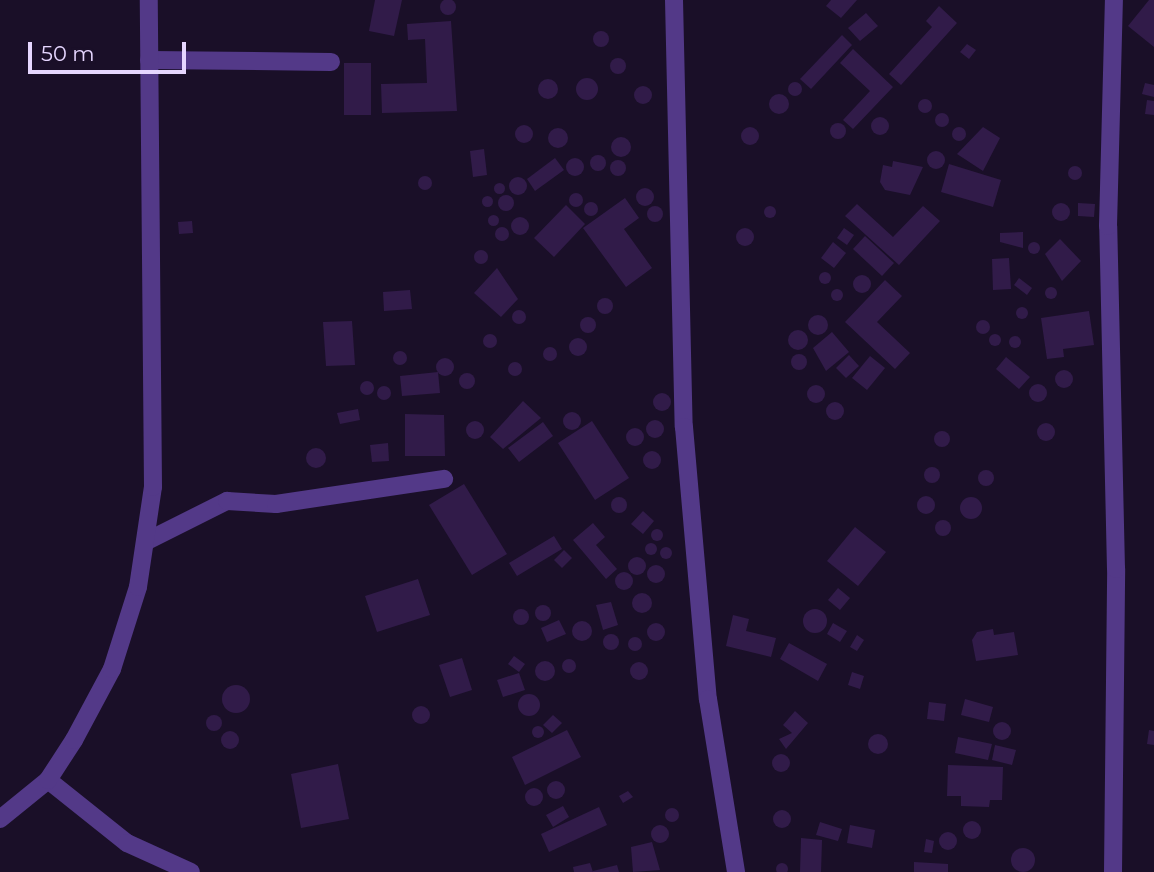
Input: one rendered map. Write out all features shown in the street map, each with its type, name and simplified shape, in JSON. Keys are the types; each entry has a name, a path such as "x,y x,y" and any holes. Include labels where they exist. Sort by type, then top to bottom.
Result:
{"street":[{"path":"0,819 48,780 112,669 145,542 153,487 149,0"},
{"path":"674,0 684,427 708,699 736,872"},
{"path":"1114,0 1108,226 1116,569 1114,872"},
{"path":"149,60 331,62"},
{"path":"145,542 228,501 276,504 444,479"},
{"path":"48,780 127,843 191,872"}],"building":[{"path":"448,-1 456,7 448,15 440,7"},
{"path":"375,0 402,0 394,36 369,31"},
{"path":"831,0 857,0 841,18 826,6"},
{"path":"1149,0 1154,0 1154,47 1128,26"},
{"path":"939,6 957,23 901,85 889,74 932,27 926,21"},
{"path":"866,13 878,26 860,41 848,28"},
{"path":"451,21 457,111 382,113 381,84 427,83 425,39 408,40 407,24"},
{"path":"601,31 607,33 607,45 601,47 595,45 593,39 595,33"},
{"path":"842,35 852,45 811,89 800,79"},
{"path":"967,44 976,50 969,59 960,52"},
{"path":"853,49 893,87 853,129 843,120 870,91 840,63"},
{"path":"618,58 624,60 624,72 618,74 612,72 610,66 612,60"},
{"path":"344,63 371,63 371,115 344,115"},
{"path":"587,78 595,81 598,89 595,97 587,100 579,97 576,89 579,81"},
{"path":"548,79 555,82 558,89 555,96 548,99 541,96 538,89 541,82"},
{"path":"792,82 798,82 802,89 798,96 792,96 788,92 788,86"},
{"path":"1145,83 1154,85 1154,97 1142,94"},
{"path":"643,86 649,89 652,95 649,101 643,104 637,101 634,95 637,89"},
{"path":"779,94 786,97 789,104 786,111 779,114 772,111 769,104 772,97"},
{"path":"922,99 928,99 932,106 928,113 922,113 918,109 918,103"},
{"path":"1147,100 1154,101 1154,115 1145,114"},
{"path":"939,113 945,113 949,120 945,127 939,127 935,123 935,117"},
{"path":"880,117 886,120 889,126 886,132 880,135 874,132 871,126 874,120"},
{"path":"838,123 846,131 838,139 830,131"},
{"path":"524,125 530,128 533,134 530,140 524,143 518,140 515,134 518,128"},
{"path":"746,127 754,127 759,136 757,143 746,145 741,140 741,132"},
{"path":"956,127 962,127 966,134 962,141 956,141 952,137 952,131"},
{"path":"983,127 1000,138 983,171 957,154"},
{"path":"558,128 565,131 568,138 565,145 558,148 551,145 548,138 551,131"},
{"path":"621,137 628,140 631,147 628,154 621,157 614,154 611,147 614,140"},
{"path":"484,149 487,175 473,177 470,151"},
{"path":"936,151 942,154 945,160 942,166 936,169 930,166 927,160 930,154"},
{"path":"598,155 604,157 604,169 598,171 592,169 590,163 592,157"},
{"path":"555,158 564,170 535,191 527,179"},
{"path":"575,158 581,161 584,167 581,173 575,176 569,173 566,167 569,161"},
{"path":"618,160 626,168 618,176 610,168"},
{"path":"893,161 923,167 910,195 885,190 880,182 883,165 892,167"},
{"path":"949,164 1001,180 993,207 941,192"},
{"path":"1072,166 1078,166 1082,173 1078,180 1072,180 1068,176 1068,170"},
{"path":"425,176 430,178 430,188 425,190 420,188 418,183 420,178"},
{"path":"518,177 524,180 527,186 524,192 518,195 512,192 509,186 512,180"},
{"path":"499,183 503,184 503,192 499,193 495,192 494,188 495,184"},
{"path":"645,188 651,191 654,197 651,203 645,206 639,203 636,197 639,191"},
{"path":"573,193 579,193 583,200 579,207 573,207 569,203 569,197"},
{"path":"506,195 512,197 512,209 506,211 500,209 498,203 500,197"},
{"path":"487,196 491,197 491,205 487,206 483,205 482,201 483,197"},
{"path":"625,198 639,218 624,229 652,268 626,287 583,228"},
{"path":"588,202 594,202 598,209 594,216 588,216 584,212 584,206"},
{"path":"1061,203 1067,206 1070,212 1067,218 1061,221 1055,218 1052,212 1055,206"},
{"path":"1078,203 1095,204 1094,217 1078,216"},
{"path":"857,204 893,237 923,206 940,221 899,265 845,216"},
{"path":"566,205 585,224 554,257 534,238"},
{"path":"655,206 663,214 655,222 647,214"},
{"path":"770,206 776,212 770,218 764,212"},
{"path":"493,215 497,216 497,224 493,225 489,224 488,220 489,216"},
{"path":"520,217 526,220 529,226 526,232 520,235 514,232 511,226 514,220"},
{"path":"192,221 193,233 179,234 178,222"},
{"path":"499,227 505,227 509,234 505,241 499,241 495,237 495,231"},
{"path":"745,228 751,231 754,237 751,243 745,246 739,243 736,237 739,231"},
{"path":"844,228 854,235 847,245 837,238"},
{"path":"1023,232 1023,248 1000,242 1000,233"},
{"path":"865,236 894,263 882,276 853,249"},
{"path":"1060,239 1081,261 1062,281 1045,254"},
{"path":"833,242 846,253 834,268 821,258"},
{"path":"1029,243 1039,243 1039,253 1029,253"},
{"path":"478,250 484,250 488,257 484,264 478,264 474,260 474,254"},
{"path":"1009,258 1011,289 993,290 992,259"},
{"path":"497,268 518,299 501,317 474,293"},
{"path":"825,272 831,278 825,284 819,278"},
{"path":"862,275 868,278 871,284 868,290 862,293 856,290 853,284 856,278"},
{"path":"1019,278 1032,288 1027,295 1014,285"},
{"path":"885,280 902,296 877,322 910,353 895,369 845,322"},
{"path":"1046,288 1056,288 1056,298 1046,298"},
{"path":"837,289 843,295 837,301 831,295"},
{"path":"410,290 412,309 384,311 383,292"},
{"path":"602,298 608,298 613,306 611,312 602,314 597,309 597,303"},
{"path":"1017,308 1027,308 1027,318 1017,318"},
{"path":"516,310 522,310 526,317 522,324 516,324 512,320 512,314"},
{"path":"1089,311 1094,345 1063,349 1064,357 1047,359 1041,318"},
{"path":"818,315 825,318 828,325 825,332 818,335 811,332 808,325 811,318"},
{"path":"585,317 591,317 596,325 594,331 585,333 580,328 580,322"},
{"path":"980,320 986,320 990,327 986,334 980,334 976,330 976,324"},
{"path":"352,321 355,365 326,366 323,322"},
{"path":"798,330 805,333 808,340 805,347 798,350 791,347 788,340 791,333"},
{"path":"832,332 849,352 826,371 813,348"},
{"path":"487,334 493,334 497,341 493,348 487,348 483,344 483,338"},
{"path":"995,334 1001,340 995,346 989,340"},
{"path":"1015,336 1021,342 1015,348 1009,342"},
{"path":"578,338 584,341 587,347 584,353 578,356 572,353 569,347 572,341"},
{"path":"550,347 555,349 555,359 550,361 545,359 543,354 545,349"},
{"path":"397,351 403,351 407,358 403,365 397,365 393,361 393,355"},
{"path":"799,354 805,356 805,368 799,370 793,368 791,362 793,356"},
{"path":"849,355 859,366 846,378 836,368"},
{"path":"870,356 885,368 867,390 852,378"},
{"path":"1006,357 1030,377 1019,389 996,369"},
{"path":"445,358 451,361 454,367 451,373 445,376 439,373 436,367 439,361"},
{"path":"515,362 520,364 520,374 515,376 510,374 508,369 510,364"},
{"path":"1060,370 1068,370 1073,379 1071,386 1060,388 1055,383 1055,375"},
{"path":"438,372 440,393 402,396 400,376"},
{"path":"467,373 475,381 467,389 459,381"},
{"path":"367,381 372,383 372,393 367,395 362,393 360,388 362,383"},
{"path":"1034,384 1042,384 1047,393 1045,400 1034,402 1029,397 1029,389"},
{"path":"816,385 822,388 825,394 822,400 816,403 810,400 807,394 810,388"},
{"path":"384,386 389,388 389,398 384,400 379,398 377,393 379,388"},
{"path":"662,393 668,396 671,402 668,408 662,411 656,408 653,402 656,396"},
{"path":"523,401 541,418 503,449 490,437"},
{"path":"835,402 841,405 844,411 841,417 835,420 829,417 826,411 829,405"},
{"path":"358,409 360,420 340,424 337,413"},
{"path":"572,412 578,415 581,421 578,427 572,430 566,427 563,421 566,415"},
{"path":"405,414 444,415 445,456 405,456"},
{"path":"655,420 661,423 664,429 661,435 655,438 649,435 646,429 649,423"},
{"path":"475,421 481,424 484,430 481,436 475,439 469,436 466,430 469,424"},
{"path":"592,421 629,478 595,500 558,443"},
{"path":"543,422 553,436 519,462 508,448"},
{"path":"1046,423 1052,426 1055,432 1052,438 1046,441 1040,438 1037,432 1040,426"},
{"path":"635,428 641,431 644,437 641,443 635,446 629,443 626,437 629,431"},
{"path":"942,431 948,433 948,445 942,447 936,445 934,439 936,433"},
{"path":"388,443 389,461 372,462 370,445"},
{"path":"312,448 320,448 326,458 320,468 312,468 306,462 306,454"},
{"path":"652,451 658,454 661,460 658,466 652,469 646,466 643,460 646,454"},
{"path":"932,467 938,469 938,481 932,483 926,481 924,475 926,469"},
{"path":"986,470 992,472 992,484 986,486 980,484 978,478 980,472"},
{"path":"464,484 507,554 472,575 429,505"},
{"path":"926,496 932,499 935,505 932,511 926,514 920,511 917,505 920,499"},
{"path":"619,497 627,505 619,513 611,505"},
{"path":"971,497 979,500 982,508 979,516 971,519 963,516 960,508 963,500"},
{"path":"643,511 654,521 643,534 631,524"},
{"path":"943,520 949,522 949,534 943,536 937,534 935,528 937,522"},
{"path":"593,523 605,537 596,545 617,569 606,579 573,540"},
{"path":"855,527 886,552 858,586 827,561"},
{"path":"652,530 662,530 662,540 652,540"},
{"path":"554,536 562,549 517,576 509,563"},
{"path":"646,544 656,544 656,554 646,554"},
{"path":"661,548 671,548 671,558 661,558"},
{"path":"564,550 572,558 562,568 554,560"},
{"path":"637,557 643,560 646,566 643,572 637,575 631,572 628,566 631,560"},
{"path":"656,565 662,568 665,574 662,580 656,583 650,580 647,574 650,568"},
{"path":"624,572 630,575 633,581 630,587 624,590 618,587 615,581 618,575"},
{"path":"418,579 430,615 377,632 365,596"},
{"path":"838,588 850,598 840,610 828,600"},
{"path":"638,593 646,593 652,603 646,613 638,613 632,607 632,599"},
{"path":"611,602 618,625 603,630 596,605"},
{"path":"543,605 551,613 543,621 535,613"},
{"path":"518,609 524,609 529,617 527,623 518,625 513,620 513,614"},
{"path":"815,609 823,613 827,621 823,629 815,633 807,629 803,621 807,613"},
{"path":"733,615 749,619 746,631 776,638 771,657 726,646"},
{"path":"559,620 566,634 547,642 541,628"},
{"path":"578,621 586,621 592,631 586,641 578,641 572,635 572,627"},
{"path":"656,623 662,626 665,632 662,638 656,641 650,638 647,632 650,626"},
{"path":"833,623 847,631 840,642 827,634"},
{"path":"993,629 994,635 1014,632 1018,655 976,661 972,640 977,632"},
{"path":"608,634 614,634 619,642 617,648 608,650 603,645 603,639"},
{"path":"857,635 864,640 857,651 850,647"},
{"path":"635,637 640,639 640,649 635,651 630,649 628,644 630,639"},
{"path":"789,643 827,664 818,681 780,659"},
{"path":"514,656 525,664 519,672 508,664"},
{"path":"462,658 472,690 450,697 439,665"},
{"path":"569,659 574,661 574,671 569,673 564,671 562,666 564,661"},
{"path":"541,661 549,661 555,671 549,681 541,681 535,675 535,667"},
{"path":"639,662 645,665 648,671 645,677 639,680 633,677 630,671 633,665"},
{"path":"852,672 864,676 860,689 848,685"},
{"path":"519,673 525,690 503,697 497,680"},
{"path":"236,685 246,689 250,699 246,709 236,713 226,709 222,699 226,689"},
{"path":"529,694 539,701 540,705 533,715 529,716 519,709 518,705 525,695"},
{"path":"965,699 993,707 989,722 961,715"},
{"path":"929,702 946,704 944,721 927,719"},
{"path":"421,706 427,709 430,715 427,721 421,724 415,721 412,715 415,709"},
{"path":"795,711 808,723 786,749 779,739 792,733 783,725"},
{"path":"214,715 220,717 220,729 214,731 208,729 206,723 208,717"},
{"path":"553,715 562,723 552,733 543,725"},
{"path":"1002,722 1008,725 1011,731 1008,737 1002,740 996,737 993,731 996,725"},
{"path":"538,726 544,732 538,738 532,732"},
{"path":"567,730 581,757 525,785 512,757"},
{"path":"1149,730 1154,731 1154,745 1147,744"},
{"path":"230,731 236,734 239,740 236,746 230,749 224,746 221,740 224,734"},
{"path":"874,734 882,734 888,744 882,754 874,754 868,748 868,740"},
{"path":"958,737 992,744 988,760 955,753"},
{"path":"995,745 1016,750 1012,765 992,760"},
{"path":"781,754 787,757 790,763 787,769 781,772 775,769 772,763 775,757"},
{"path":"338,764 349,819 301,828 291,774"},
{"path":"948,765 1003,767 1002,800 990,800 989,807 961,806 961,796 947,796"},
{"path":"556,781 562,784 565,790 562,796 556,799 550,796 547,790 550,784"},
{"path":"534,788 540,791 543,797 540,803 534,806 528,803 525,797 528,791"},
{"path":"628,791 633,797 623,803 619,796"},
{"path":"563,806 569,817 553,827 546,815"},
{"path":"599,807 607,825 549,852 541,834"},
{"path":"669,808 675,808 679,815 675,822 669,822 665,818 665,812"},
{"path":"782,810 788,813 791,819 788,825 782,828 776,825 773,819 776,813"},
{"path":"972,821 978,824 981,830 978,836 972,839 966,836 963,830 966,824"},
{"path":"820,822 842,829 838,841 816,835"},
{"path":"660,825 666,828 669,834 666,840 660,843 654,840 651,834 654,828"},
{"path":"850,825 875,830 872,848 847,843"},
{"path":"948,832 954,835 957,841 954,847 948,850 942,847 939,841 942,835"},
{"path":"801,838 822,840 821,872 800,872"},
{"path":"926,839 934,841 932,853 924,852"},
{"path":"652,842 660,870 633,872 631,847"},
{"path":"1023,848 1031,852 1035,860 1031,868 1023,872 1015,868 1011,860 1015,852"},
{"path":"914,862 948,864 948,872 914,872"},
{"path":"590,863 593,872 574,872 573,867"},
{"path":"782,863 788,869 782,875 776,869"},
{"path":"617,865 619,872 593,872 593,871"}]}
